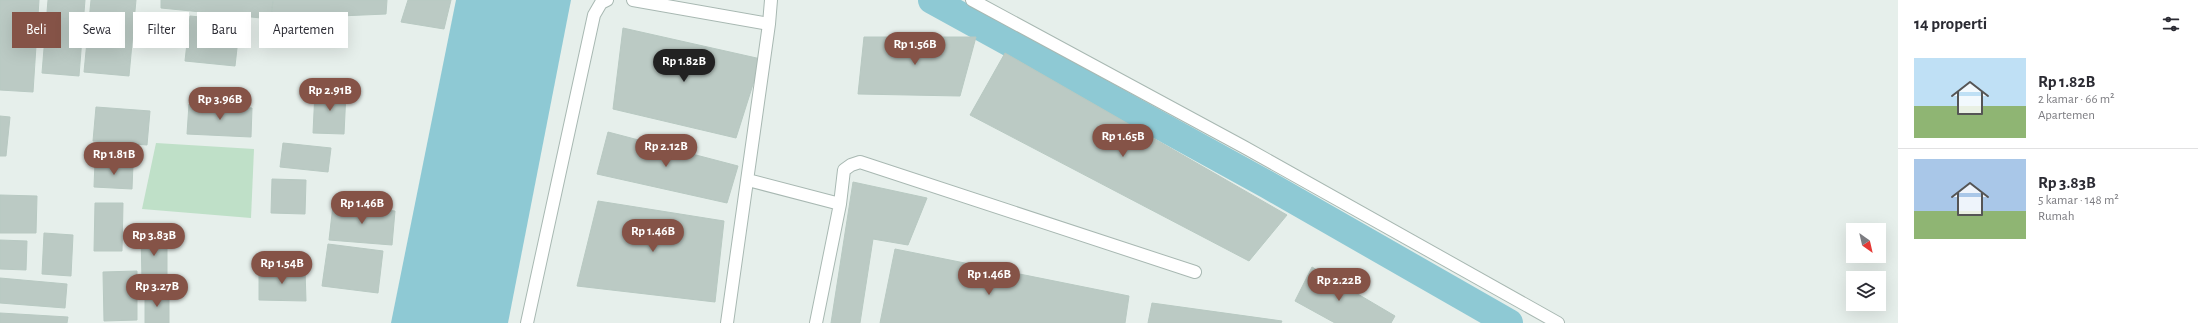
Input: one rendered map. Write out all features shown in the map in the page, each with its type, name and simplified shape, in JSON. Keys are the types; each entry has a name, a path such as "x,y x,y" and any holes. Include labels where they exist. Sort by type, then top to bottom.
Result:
{"street":[{"path":"528,323 594,15 600,3 607,0"},
{"path":"633,0 769,24"},
{"path":"727,323 748,180 771,0"},
{"path":"972,0 1244,147 1558,323"},
{"path":"816,323 840,204 844,170 851,165 860,162 1195,272"},
{"path":"748,180 840,204"}],"green space":[{"path":"156,143 254,149 251,218 142,209"}],"water":[{"path":"456,0 571,0 508,323 391,323"}],"building":[{"path":"0,0 39,0 38,12 12,12 12,48 36,48 33,92 0,90"},
{"path":"48,0 85,0 84,12 69,12 69,48 81,48 79,76 42,73 44,48 61,48 61,12 47,12"},
{"path":"91,0 136,0 135,12 133,12 133,33 129,76 84,72 86,48 125,48 125,12 90,12"},
{"path":"161,0 273,0 272,12 259,12 259,18 251,17 251,12 201,12 161,8"},
{"path":"273,0 387,0 386,14 348,16 348,12 272,12"},
{"path":"408,0 451,0 444,29 401,22"},
{"path":"190,16 197,17 197,48 237,48 235,66 185,61 186,48 189,48"},
{"path":"623,28 761,59 736,138 613,109"},
{"path":"864,37 976,37 960,96 858,94"},
{"path":"1005,53 1287,215 1249,261 970,115"},
{"path":"315,91 346,92 344,134 313,133"},
{"path":"189,104 252,108 251,137 187,134"},
{"path":"96,107 150,111 147,145 93,141"},
{"path":"0,116 10,117 6,156 0,156"},
{"path":"608,132 738,166 727,203 597,174"},
{"path":"283,143 331,148 328,172 280,167"},
{"path":"95,162 133,164 132,189 94,187"},
{"path":"272,179 306,180 305,214 271,213"},
{"path":"853,182 927,198 908,245 873,239 860,323 831,323"},
{"path":"0,195 37,196 36,233 0,233"},
{"path":"598,201 724,221 715,302 577,286"},
{"path":"95,203 123,203 122,251 94,251"},
{"path":"333,205 395,211 392,245 329,240"},
{"path":"44,233 73,235 71,276 42,274"},
{"path":"141,234 167,234 167,280 142,280"},
{"path":"0,240 27,241 26,270 0,269"},
{"path":"328,244 383,251 378,293 322,286"},
{"path":"895,249 1129,296 1125,323 880,323"},
{"path":"1312,267 1395,316 1391,323 1335,323 1295,301"},
{"path":"259,270 305,270 306,301 259,300"},
{"path":"137,271 137,320 104,321 103,272"},
{"path":"0,278 67,284 65,308 0,303"},
{"path":"145,293 169,293 169,323 145,323"},
{"path":"1152,303 1282,321 1281,323 1148,323"},
{"path":"0,313 68,317 67,323 0,323"}],"waterway":[{"path":"932,0 1268,185 1509,323"}]}
